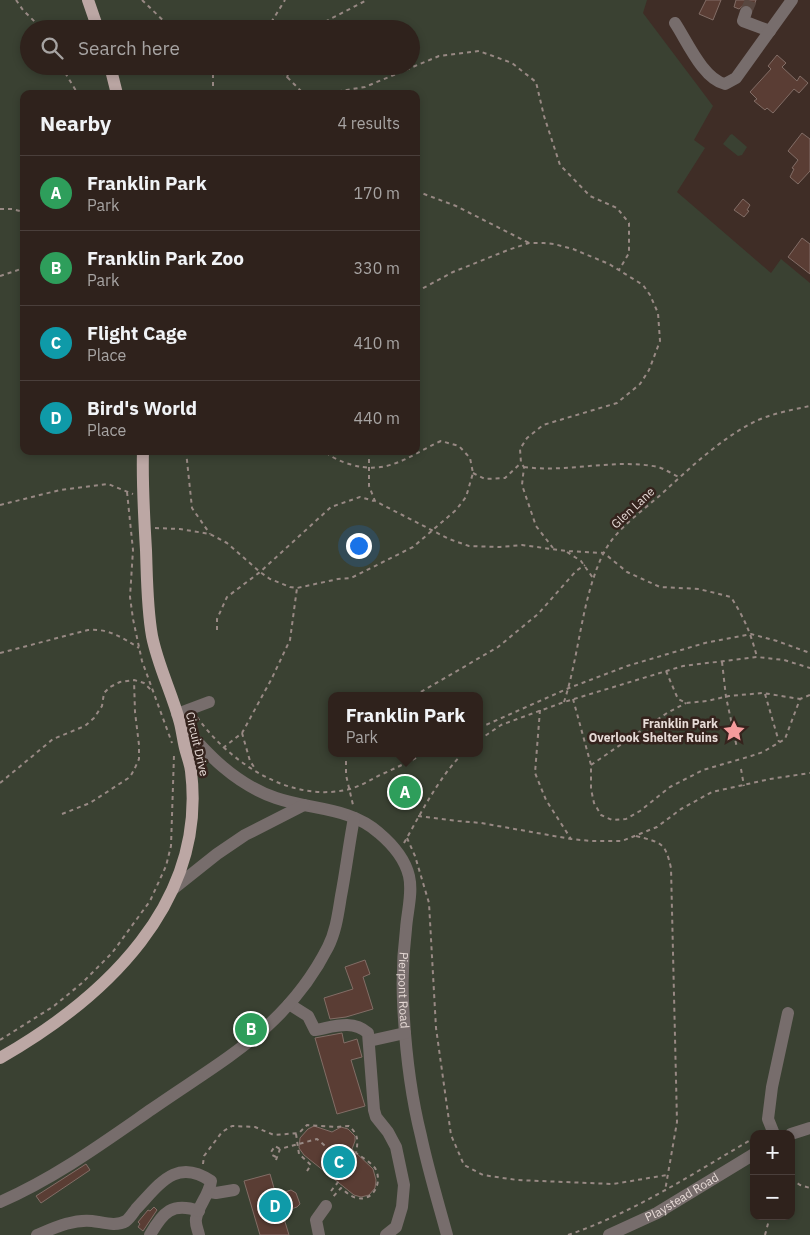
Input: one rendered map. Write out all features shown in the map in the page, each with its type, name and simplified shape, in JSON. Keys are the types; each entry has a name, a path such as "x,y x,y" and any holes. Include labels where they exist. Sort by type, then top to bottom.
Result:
{"main road":[{"path":"88,0 95,20"},
{"path":"112,75 116,90"},
{"name":"Circuit Drive","path":"0,1058 61,1019 96,991 131,955 156,919 173,889 188,838 193,797 190,768 178,718 158,661 152,635 147,586 142,484 143,455"}],"street":[{"path":"675,23 706,73 714,80 725,84 736,78 792,0"},
{"path":"746,12 743,21 770,31"},
{"path":"178,718 209,702"},
{"name":"Pierpont Road","path":"178,718 204,750 247,785 276,798 334,810 354,818 378,832 396,852 406,867 410,882 403,976 405,1033 409,1072 418,1126 447,1235"},
{"path":"173,889 217,854 245,835 304,805"},
{"path":"1,1202 76,1162 236,1052 265,1030 290,1004 313,972 328,946 336,927 354,818"},
{"path":"290,1004 308,1016 315,1030 345,1024 363,1028 368,1033 374,1110 376,1117 388,1132 396,1147 404,1185 402,1207 396,1227 386,1235"},
{"path":"772,1130 768,1119 772,1087 788,1013"},
{"path":"369,1041 405,1033"},
{"path":"795,1133 810,1128"},
{"name":"Playstead Road","path":"609,1235 657,1213 750,1156"},
{"path":"37,1235 79,1220 108,1224 126,1221 160,1182 172,1174 183,1172 200,1174 211,1181 210,1192 196,1220 199,1235"},
{"path":"210,1192 234,1190"},
{"path":"319,1235 316,1220 326,1206"},
{"path":"150,1235 159,1220 175,1208 184,1207 199,1211"}],"path":[{"path":"16,0 33,20"},
{"path":"142,0 163,20"},
{"path":"273,20 285,0"},
{"path":"328,20 367,0"},
{"path":"420,64 439,56 479,50 512,63 536,82 544,116 560,164 590,196 617,208 629,224 629,253 619,270"},
{"path":"66,75 76,90"},
{"path":"213,75 213,90"},
{"path":"284,75 300,90"},
{"path":"347,90 365,87 394,75"},
{"path":"420,192 456,206 529,243"},
{"path":"0,209 20,211"},
{"path":"420,290 453,272 529,243 554,244 609,264 643,285 650,295 658,313 660,341 640,384 617,403 543,425 527,438 520,449 521,463 524,467 522,485 536,526 553,548"},
{"path":"0,276 20,269"},
{"name":"Glen Lane","path":"564,702 569,688 593,578 604,553 615,535 730,436 753,422 772,415 810,406"},
{"path":"145,529 180,529 210,534 227,543 260,572 280,583 297,588 338,578 351,578 401,554 420,542 456,510 466,497 473,473 470,458 459,446 441,441 420,452"},
{"path":"186,455 192,508 210,534"},
{"path":"330,455 343,462 370,469 402,462 415,455"},
{"path":"369,455 369,486 375,501"},
{"path":"473,473 484,479 505,478 521,463"},
{"path":"524,467 541,469 616,465 645,466 660,468 679,478"},
{"path":"0,505 60,490 95,485 108,484 127,492 133,550 130,597 139,648 169,733 175,757 172,837 166,866 152,896 138,919 97,969 54,1006 0,1040"},
{"path":"217,630 217,619 227,597 260,572 331,507 360,497 375,501 433,531 469,546 522,545 566,551 604,553 627,572 660,587 699,589 731,597 751,634 757,658"},
{"path":"566,551 581,560 593,578"},
{"path":"421,692 498,647 538,614 576,571 585,565"},
{"path":"223,748 242,733 262,698 290,640 297,588"},
{"path":"0,653 96,629 113,634 139,648"},
{"path":"483,726 569,688 626,666 705,643 751,634 778,641 810,653"},
{"path":"483,737 501,724 540,710 683,666 757,658 784,660 810,668"},
{"path":"722,662 726,697 737,748"},
{"path":"666,671 678,700 686,703 707,702 726,697 765,693 800,699 810,695"},
{"path":"0,783 12,771 53,739 68,734 89,722 102,706 104,694 110,687 120,682 134,680 144,683 154,693"},
{"path":"62,814 90,803 130,777 134,770 138,759 139,745 134,680"},
{"path":"765,693 779,742"},
{"path":"573,699 591,765 591,789 594,803 601,815 612,820 626,819 640,811 670,787 703,770 763,752 785,739 800,699"},
{"path":"591,765 686,703"},
{"path":"540,710 535,773 546,800 570,839"},
{"path":"194,718 196,717 209,734 234,757 278,782 302,789 331,791 350,789 418,757"},
{"path":"242,733 250,761 258,772"},
{"path":"346,757 346,775 354,818"},
{"path":"396,852 407,838 436,786 460,757"},
{"path":"741,769 744,786"},
{"path":"418,816 482,822 570,839 622,840 657,827 681,809 712,792 770,779 810,773"},
{"path":"636,836 655,841 666,849 672,868 677,1122 665,1191"},
{"path":"407,838 416,856 430,903 436,1028 451,1135 464,1165 483,1175 518,1180 613,1184 667,1175"},
{"path":"200,1174 204,1156 222,1132 232,1126 255,1128 274,1135 296,1134 306,1125 349,1126 358,1138 356,1153 374,1168 379,1178 376,1188 368,1198 351,1196 340,1188 326,1206"},
{"path":"296,1134 299,1154 311,1165 307,1170"},
{"path":"280,1149 276,1159 270,1152 275,1146 280,1149 317,1139 350,1167 331,1191"},
{"path":"568,1235 621,1214 665,1191 750,1140"},
{"path":"795,1182 810,1188"},
{"path":"765,1235 769,1220"}],"green space":[{"path":"0,0 647,0 643,13 713,106 694,140 705,148 677,192 771,273 781,259 810,283 810,1235 0,1235"},
{"path":"732,134 747,147 742,155 738,156 723,144"}],"building":[{"path":"706,0 721,0 713,20 699,14"},
{"path":"736,0 756,0 753,8 749,4 745,4 739,9 734,7"},
{"path":"777,55 786,63 782,67 797,81 800,76 808,83 799,93 794,89 773,113 767,108 765,110 754,101 757,99 750,92 771,69 768,66"},
{"path":"802,133 810,139 810,171 798,184 790,177 794,169 792,168 798,160 788,151"},
{"path":"743,199 750,205 747,210 749,211 744,217 734,210"},
{"path":"802,238 810,244 810,274 788,257"},
{"path":"365,960 370,974 363,977 373,1009 346,1017 330,1019 324,998 353,989 345,967"},
{"path":"342,1033 344,1043 357,1039 362,1057 351,1060 365,1106 337,1114 315,1038"},
{"path":"314,1126 332,1132 341,1127 348,1129 355,1136 352,1149 373,1169 376,1180 375,1188 369,1195 361,1197 354,1195 304,1155 299,1148 300,1138 308,1129"},
{"path":"86,1164 90,1170 41,1203 36,1196"},
{"path":"270,1174 276,1195 291,1190 296,1193 300,1204 297,1207 282,1212 289,1235 260,1235 244,1181"},
{"path":"154,1207 157,1210 143,1231 138,1227 140,1224 138,1222 148,1210 150,1211"}],"tunnel":[{"path":"746,12 751,0"}],"place":[{"name":"Franklin Park Overlook Shelter Ruins","path":"734,731"},
{"name":"Franklin Park","path":"405,792"},
{"name":"Franklin Park Zoo","path":"251,1029"},
{"name":"Flight Cage","path":"339,1162"},
{"name":"Bird's World","path":"275,1206"}]}
